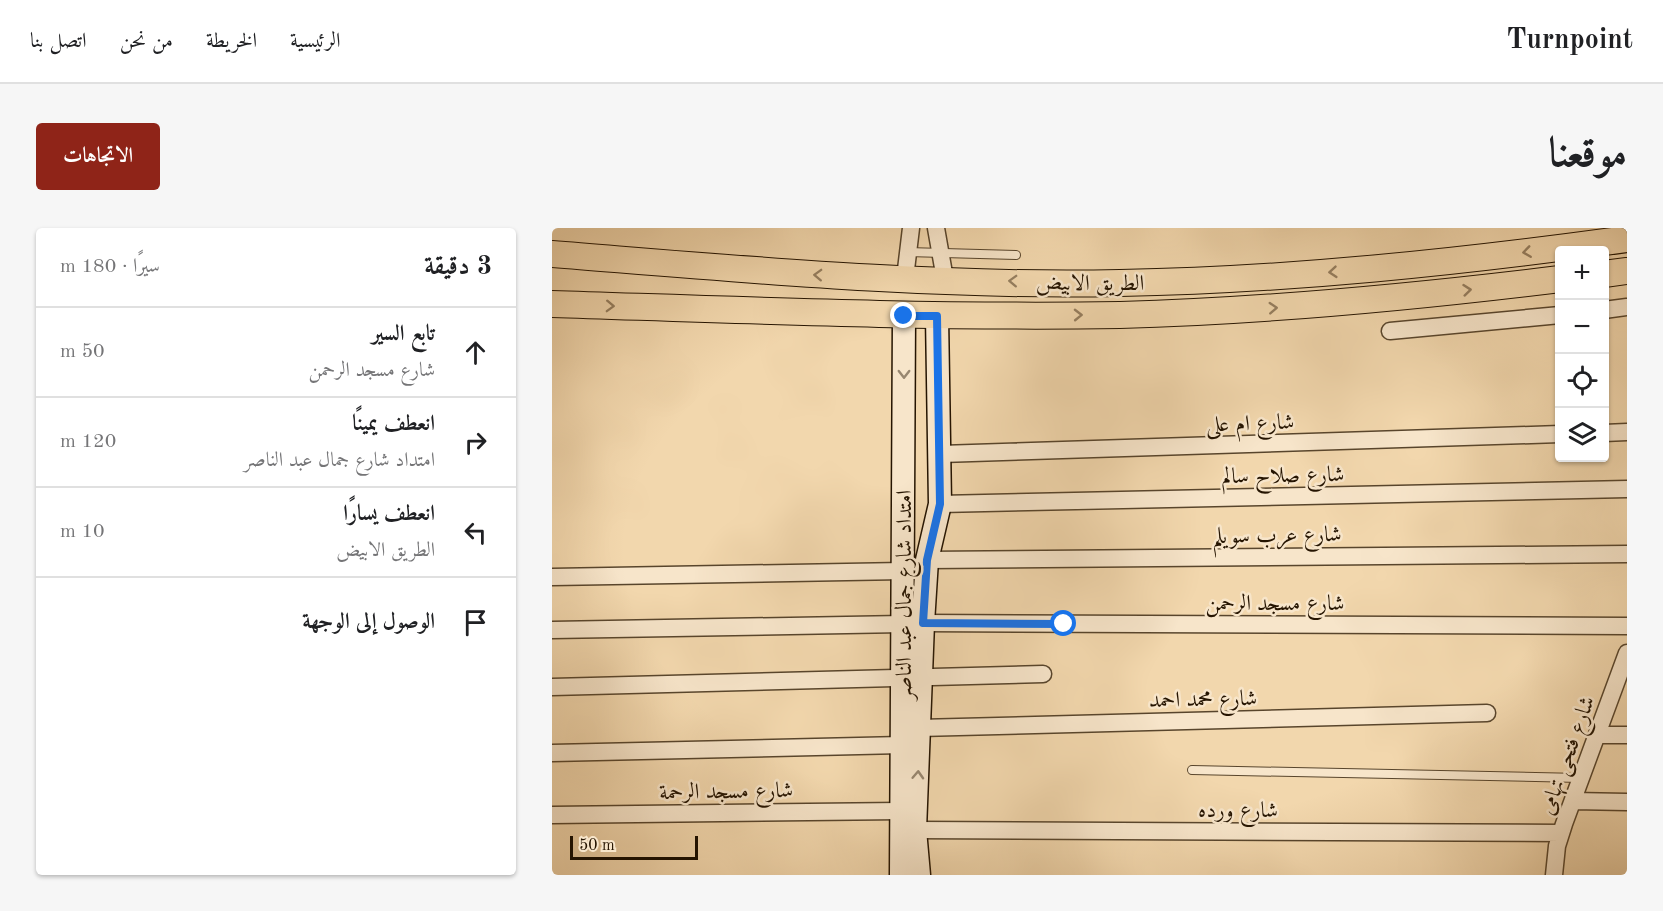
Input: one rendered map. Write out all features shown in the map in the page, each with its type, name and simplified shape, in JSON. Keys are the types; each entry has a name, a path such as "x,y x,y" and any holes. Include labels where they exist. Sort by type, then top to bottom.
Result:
{"main road":[{"name":"الطريق الابيض","path":"552,254 797,274 905,278 944,267 1119,283 1282,276 1485,258 1627,239"},
{"path":"1609,273 1627,271"},
{"name":"الطريق الابيض","path":"552,304 904,316 1121,315 1289,307 1555,280"}],"street":[{"path":"905,278 911,228"},
{"path":"936,228 944,267"},
{"path":"1609,309 1627,307"},
{"path":"1390,331 1555,315"},
{"name":"امتداد شارع جمال عبد الناصر","path":"904,316 903,571 913,623"},
{"name":"امتداد شارع جمال عبد الناصر","path":"901,875 902,745 912,679 913,623 940,504 937,316"},
{"path":"1609,433 1627,432"},
{"name":"شارع ام على","path":"941,454 1555,434"},
{"name":"شارع صلاح سالم","path":"940,504 1627,489"},
{"name":"شارع عرب سويلم","path":"927,560 1627,554"},
{"path":"552,577 903,571"},
{"name":"شارع مسجد الرحمن","path":"552,630 913,623 1627,626"},
{"name":"شارع فتحى تهامى","path":"1554,875 1561,833 1626,656"},
{"path":"552,687 1042,674"},
{"name":"امتداد شارع جمال عبد الناصر","path":"912,679 919,728 915,830 919,875"},
{"name":"شارع محمد احمد","path":"919,728 1487,713"},
{"path":"1598,735 1627,735"},
{"path":"552,753 902,745"},
{"path":"1573,801 1627,802"},
{"name":"شارع مسجد الرحمة","path":"552,814 901,811"},
{"name":"شارع ورده","path":"915,830 1561,833"}],"lane":[{"path":"907,252 944,267 1016,255"},
{"path":"1192,770 1581,778"}],"route":[{"path":"904,316 937,316 940,504 927,560 923,623 1064,624"}]}
